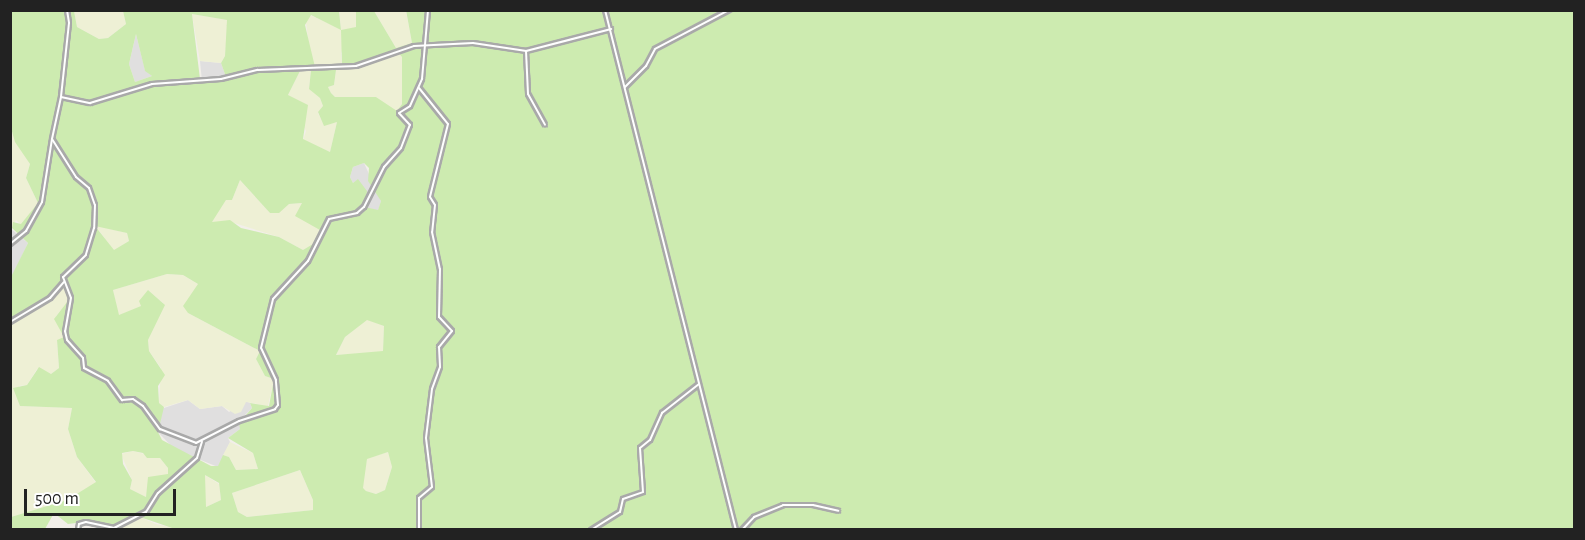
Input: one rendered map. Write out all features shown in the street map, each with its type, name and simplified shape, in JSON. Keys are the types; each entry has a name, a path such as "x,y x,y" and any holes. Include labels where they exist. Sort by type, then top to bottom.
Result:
{"street":[{"path":"10,244 27,230 42,202 61,98 69,23 66,10"},
{"path":"52,139 76,177 89,188 95,205 94,228 86,255 82,262 65,273 64,282 71,298 65,331 67,340 83,358 84,368 108,381 122,400 133,399 143,406 160,429 190,442 202,441 239,421 275,409 279,401 276,381 261,348 273,299 308,261 330,219 357,213 364,207 384,167 401,148 410,125 399,113 410,106 419,88 426,46 428,10"},
{"path":"605,10 736,530"},
{"path":"626,87 646,66 655,49 729,10"},
{"path":"61,98 90,103 152,84 221,79 258,70 356,66 401,49 426,46 473,43 526,51 611,29"},
{"path":"526,51 528,94 545,125"},
{"path":"419,88 448,124 432,175 430,197 435,205 432,232 440,269 440,320 452,331 439,346 440,367 432,389 426,438 432,487 419,498 419,530"},
{"path":"10,322 50,298 64,282"},
{"path":"591,530 617,515 623,499 643,492 638,460 640,448 650,440 661,414 699,383"},
{"path":"78,530 79,524 86,522 114,528 146,512 164,486 197,458 202,441"},
{"path":"742,530 754,517 783,505 813,505 838,511"}],"shaded area":[{"path":"136,34 145,70 152,76 135,82 129,64"},
{"path":"200,61 221,63 226,77 202,81"},
{"path":"364,163 381,201 378,211 365,207 358,180 353,183 350,177 353,167"},
{"path":"10,228 28,243 11,279"},
{"path":"188,400 200,409 222,406 229,412 246,401 250,403 252,408 243,417 240,429 228,438 230,442 218,467 174,449 158,432 161,409"}],"green space":[{"path":"406,10 1574,11 1574,529 178,530 140,517 118,529 87,524 76,530 76,523 68,524 54,513 45,529 11,529 11,517 67,500 96,482 77,457 68,429 72,408 20,406 13,388 27,385 39,367 51,374 59,368 57,340 64,337 54,319 71,297 63,283 53,298 11,323 10,279 28,243 12,228 13,222 21,224 38,203 26,178 30,164 15,142 11,128 11,11 74,11 77,27 99,39 108,38 126,24 123,11 339,11 341,30 356,27 356,11 374,11 396,48 412,43","holes":["192,14 227,20 225,56 221,63 226,77 200,79","311,15 341,30 342,65 315,67 305,25","136,34 145,71 152,76 135,82 129,64","397,51 402,57 402,104 397,111 376,97 335,97 328,87 334,85 336,70 363,66","305,70 311,70 309,89 320,98 323,106 318,112 324,126 337,122 330,152 303,139 308,105 288,95 300,71","364,163 369,168 368,181 381,201 378,210 365,207 367,191 358,179 353,183 350,177 353,167","240,180 270,213 279,213 289,204 302,203 295,216 320,230 313,244 303,250 279,237 241,228 230,220 212,222 226,200 232,200","95,226 127,233 129,241 114,250","167,274 183,275 198,284 183,306 188,313 260,351 256,359 265,376 274,379 269,406 250,403 252,408 239,423 240,429 228,438 253,453 258,469 236,470 229,457 223,455 218,466 211,466 162,440 158,432 164,407 159,403 158,386 165,375 149,351 148,340 165,305 148,290 139,301 141,306 119,315 113,290","367,320 384,326 383,351 336,355 345,337","133,451 143,453 147,458 160,458 168,468 168,474 148,477 146,497 130,489 132,480 123,464 122,453","388,452 392,467 385,490 376,494 363,488 367,459","300,470 313,500 313,510 247,517 238,512 232,493","205,475 219,483 221,500 206,507"]},
{"path":"74,11 123,11 126,24 108,38 99,39 77,27"},
{"path":"339,11 356,11 356,27 341,53 342,66 316,67 310,56 306,22 310,15 341,29"},
{"path":"374,11 406,11 412,43 396,48"},
{"path":"192,14 228,20 225,56 221,63 200,61"},
{"path":"397,51 402,57 402,104 397,112 376,97 335,97 331,93 328,87 334,85 336,70"},
{"path":"311,70 309,88 320,98 323,106 318,113 324,125 337,122 330,152 303,140 306,131 288,95 300,71"},
{"path":"10,128 30,164 26,178 38,203 21,225 16,220 11,228"},
{"path":"240,180 270,213 289,204 303,203 300,207 320,230 313,245 303,250 279,237 231,222 211,222 226,200 232,200"},
{"path":"95,225 127,233 129,241 114,251"},
{"path":"167,274 183,275 198,284 188,313 260,351 256,359 265,376 274,379 268,406 246,402 241,412 235,414 222,406 200,409 188,400 164,407 159,403 161,368 149,351 148,340 163,303 149,291 142,306 118,316 113,290"},
{"path":"63,283 71,298 56,316 64,337 57,341 59,368 51,374 37,369 27,385 19,386 20,406 72,408 68,429 77,457 96,483 67,500 11,517 11,323 53,298"},
{"path":"367,319 384,326 383,352 336,355 345,337"},
{"path":"230,442 253,453 258,469 236,470 229,457 223,455"},
{"path":"133,451 160,458 168,468 168,474 148,487 146,497 130,489 132,480 121,454"},
{"path":"388,452 392,467 385,490 376,494 366,491 362,488 367,458"},
{"path":"300,470 313,500 313,510 247,517 238,512 232,493"},
{"path":"205,475 219,484 221,500 206,507 203,485"},
{"path":"140,517 156,524 178,529 116,530"}]}
